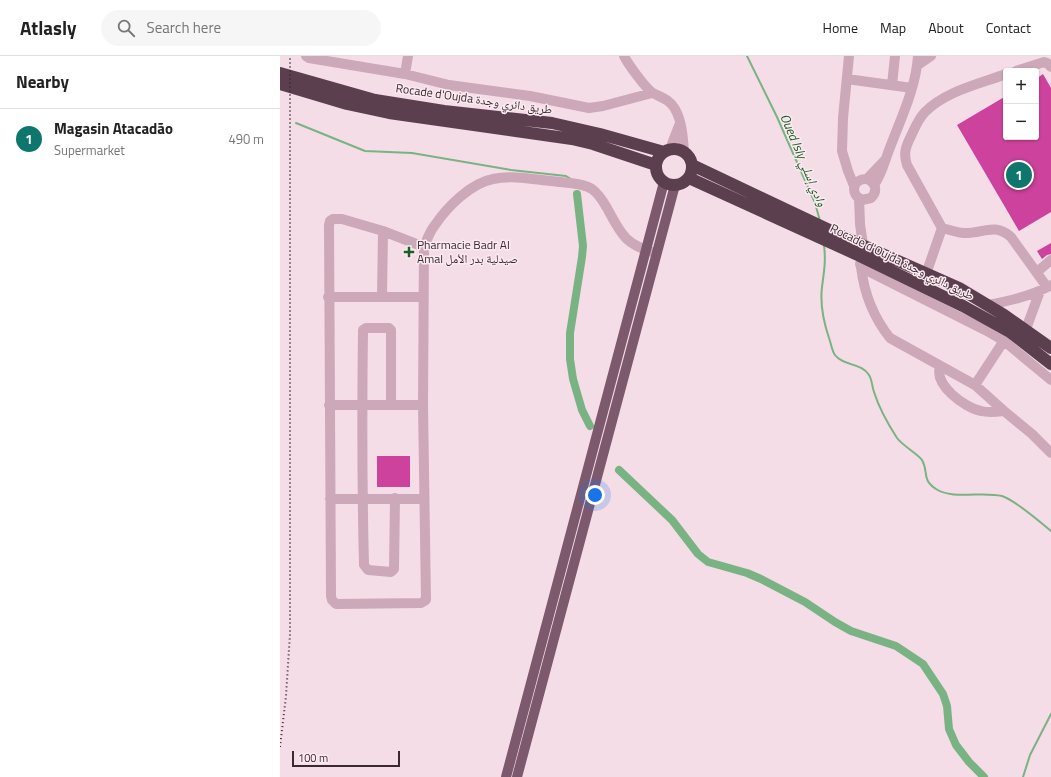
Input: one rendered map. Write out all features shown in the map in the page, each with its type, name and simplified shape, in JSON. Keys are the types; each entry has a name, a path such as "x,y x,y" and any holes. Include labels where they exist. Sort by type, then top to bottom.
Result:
{"highway":[{"name":"Rocade d'Oujda طريق دائري وجدة","path":"280,73 310,88 348,104 395,114 572,139 594,144 656,165"},
{"name":"Rocade d'Oujda طريق دائري وجدة","path":"280,84 444,111 535,121 564,126 667,150"},
{"path":"675,149 684,152 691,160 692,165 689,178 680,184 669,184 658,174 656,165 658,160 667,150 675,149"},
{"name":"Rocade d'Oujda طريق دائري وجدة","path":"692,165 790,218"},
{"name":"Rocade d'Oujda طريق دائري وجدة","path":"689,178 790,218 843,242 861,256 963,306 1007,337 1051,364"},
{"name":"Rocade d'Oujda طريق دائري وجدة","path":"861,256 926,274 959,288 1026,329 1051,348"}],"main road":[{"path":"506,777 645,250 669,184"},
{"path":"518,777 656,253 669,184"}],"street":[{"path":"306,56 309,58 405,74 449,85 530,96 589,108 652,93"},
{"path":"405,74 408,56"},
{"path":"624,56 652,93 666,98 675,108 680,121 684,152"},
{"path":"849,56 843,118 842,156 864,182 875,192 860,224"},
{"path":"892,85 894,56"},
{"path":"871,198 865,200 859,198 854,193 864,182 883,171 912,88 918,60 931,56"},
{"path":"1025,68 1044,62 1051,67"},
{"path":"1003,75 955,92 936,103 924,113 917,123 904,155 907,165 942,228 962,233 991,229 998,229 1005,232 1011,237 1037,272 1046,288"},
{"path":"847,79 912,88"},
{"path":"667,150 680,121"},
{"path":"424,247 383,231 342,219 333,219 330,221 328,297 331,596 332,600 336,604 421,603 424,602 426,596 423,405 424,247 434,225 458,199 469,190 492,179 522,178 578,184 590,188 603,200 621,233 633,245 656,253"},
{"path":"859,198 861,256 865,289 882,328 895,342 975,385 1032,434 1051,453"},
{"path":"926,274 942,228"},
{"path":"382,297 383,231"},
{"path":"1037,272 1051,260"},
{"path":"988,305 1013,300 1046,288"},
{"path":"1026,329 1032,309 1046,288"},
{"path":"328,297 423,297"},
{"path":"391,405 391,330 389,328 366,328 364,330 362,405 362,498 365,568 368,570 391,572 394,569 395,498"},
{"path":"975,385 1007,337 1051,380"},
{"path":"940,367 939,378 944,386 967,406 981,411 1004,411"},
{"path":"329,405 423,405"},
{"path":"330,499 424,498"}],"building":[{"path":"1043,74 1051,88 1051,212 1019,231 957,125 1003,98 1003,140 1039,140 1039,77"},
{"path":"1051,243 1051,254 1042,259 1037,251"},
{"path":"377,456 410,456 410,487 377,487"}],"waterway":[{"name":"Oued Isly وادي إسلي","path":"747,56 777,117 815,203 820,221"},
{"path":"296,123 365,151 412,153 511,170 566,176 571,179"},
{"path":"577,194 583,246 570,333 570,359 573,379 582,410 590,426"},
{"name":"Oued Isly وادي إسلي","path":"824,245 825,261 822,306 833,351 838,359 862,368 869,375 876,398 887,422 897,438 922,460 928,482 936,489 951,494 986,494 1002,496 1020,506 1051,531"},
{"path":"619,470 672,520 698,554 708,562 747,573 761,579 805,602 851,631 896,646 923,664 943,694 947,706 949,729 956,745 969,762 984,777"},
{"name":"Oued Isly وادي إسلي","path":"1023,777 1030,755 1051,714"}],"railway":[{"path":"280,747 286,696 290,634 290,56"}],"place":[{"name":"Magasin Atacadão","path":"1019,175"},
{"name":"Pharmacie Badr Al Amal صيدلية بدر الأمل","path":"409,252"}]}
